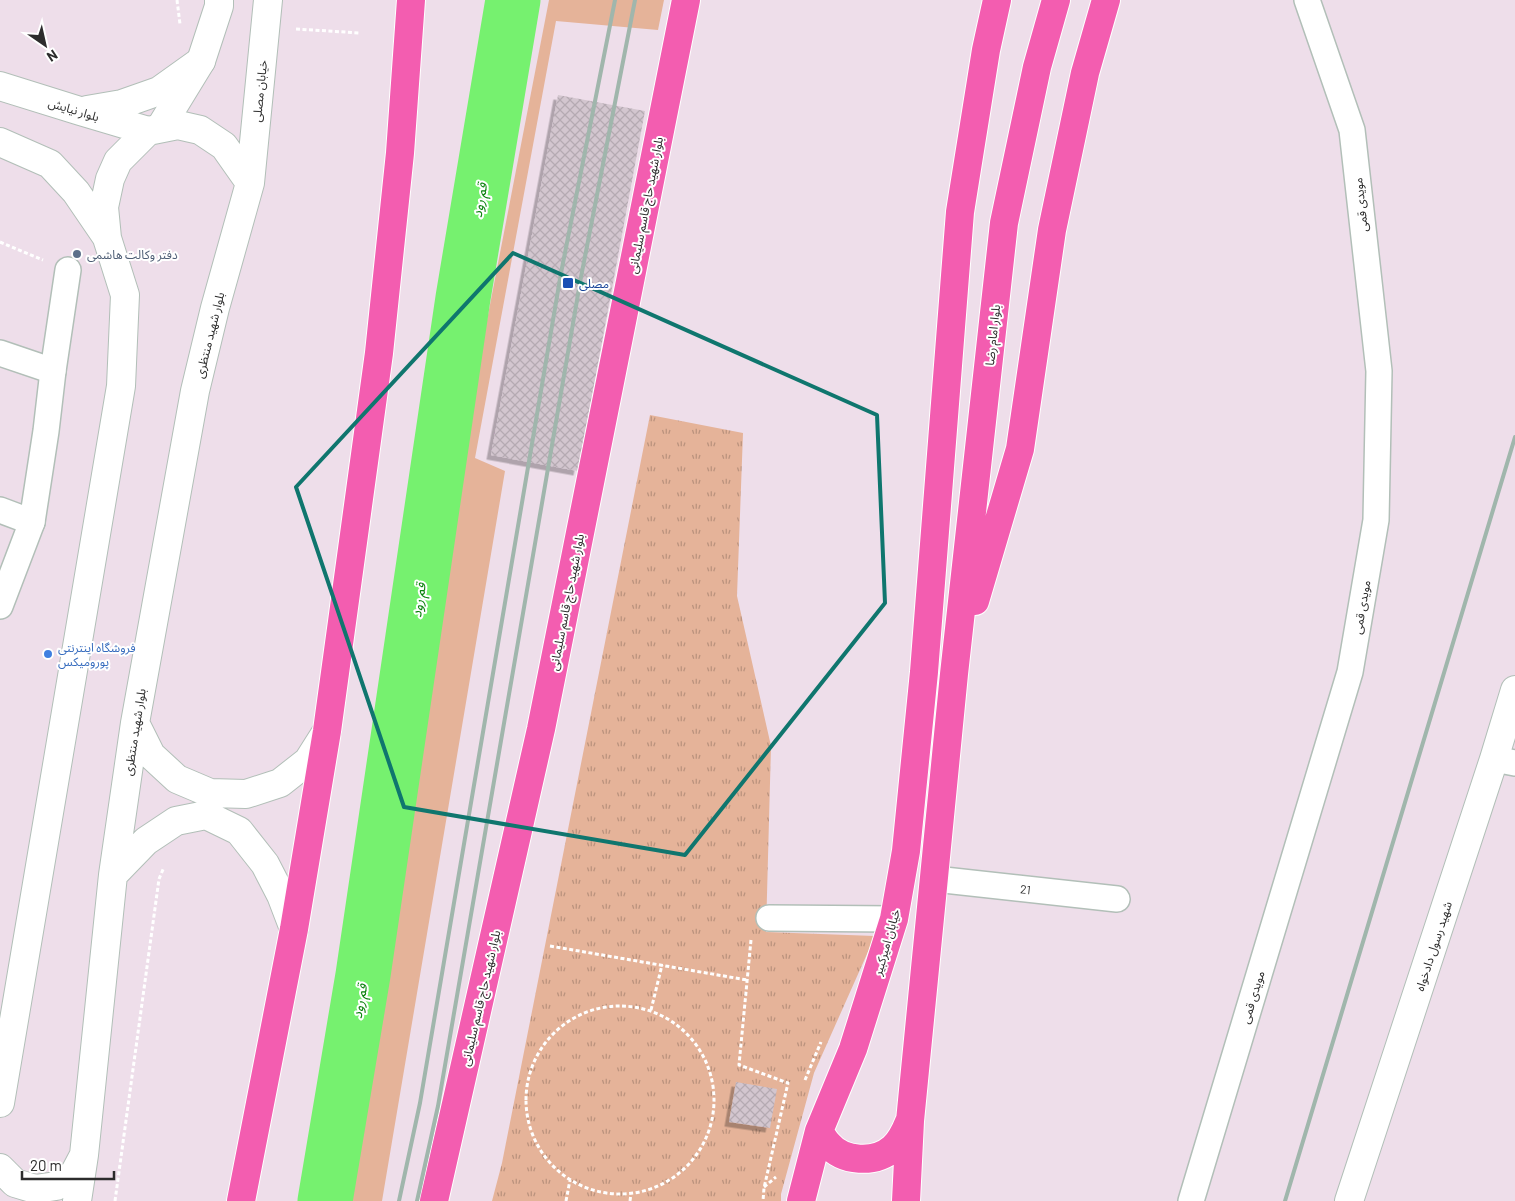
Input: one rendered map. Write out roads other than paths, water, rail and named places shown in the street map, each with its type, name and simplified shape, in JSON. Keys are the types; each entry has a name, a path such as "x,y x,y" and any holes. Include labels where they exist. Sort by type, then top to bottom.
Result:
{"main road":[{"path":"0,1103 121,386 125,295 107,238 104,207 110,179 118,161 154,129 201,61 219,6 219,0"},
{"name":"خیابان مصلی","path":"250,183 268,0"},
{"path":"241,1201 294,929 327,730 379,353 400,153 411,0"},
{"name":"بلوار شهید حاج قاسم سلیمانی","path":"434,1201 540,729 686,0"},
{"path":"986,50 988,0"},
{"path":"986,50 997,0"},
{"name":"بلوار امام رضا","path":"954,674 1004,223 1037,67 1056,0"},
{"path":"906,1201 910,1121 954,674 1020,449 1052,230 1085,73 1106,0"},
{"name":"خیابان امیرکبیر","path":"801,1201 819,1132 853,1048 894,919 906,851 924,672 960,212 986,50"},
{"path":"80,111 122,104 159,91 201,61"},
{"name":"بلوار نیایش","path":"0,86 80,111 154,129 178,125 200,130 224,146 250,183"},
{"path":"0,142 50,164 76,192 107,238"},
{"name":"بلوار شهید منتظری","path":"77,1201 84,1155 113,875 135,723 194,391 250,183"},
{"name":"شهید رسول دادخواه","path":"1349,1201 1505,761 1515,690"},
{"path":"135,723 151,755 177,779 210,793 246,794 280,783 308,761 327,730"},
{"path":"113,875 146,841 168,826 176,822 206,815 239,831 265,864 281,895 294,929"},
{"path":"819,1132 829,1146 843,1155 859,1159 877,1157 892,1149 903,1136 910,1121"},
{"path":"0,1168 14,1183 35,1189 56,1186 74,1174 84,1155"}],"street":[{"name":"مویدی قمی","path":"1191,1201 1350,672 1376,520 1379,371 1352,130 1307,0"},
{"path":"2,595 32,522 68,270"},
{"path":"0,353 53,371"},
{"path":"0,510 32,522"},
{"name":"21","path":"934,879 1117,899"},
{"path":"769,918 894,919"}],"waterway":[{"name":"قم رود","path":"325,1201 363,975 463,298 513,0"}],"railway":[{"path":"399,1201 420,1103 561,273 615,0"},
{"path":"417,1201 438,1106 581,277 635,0"},
{"path":"1285,1201 1515,437"}],"place":[{"name":"دفتر وکالت هاشمی","path":"77,254"},
{"name":"مصلی","path":"568,283"},
{"name":"فروشگاه اینترنتی پورومیکس","path":"48,654"}]}
